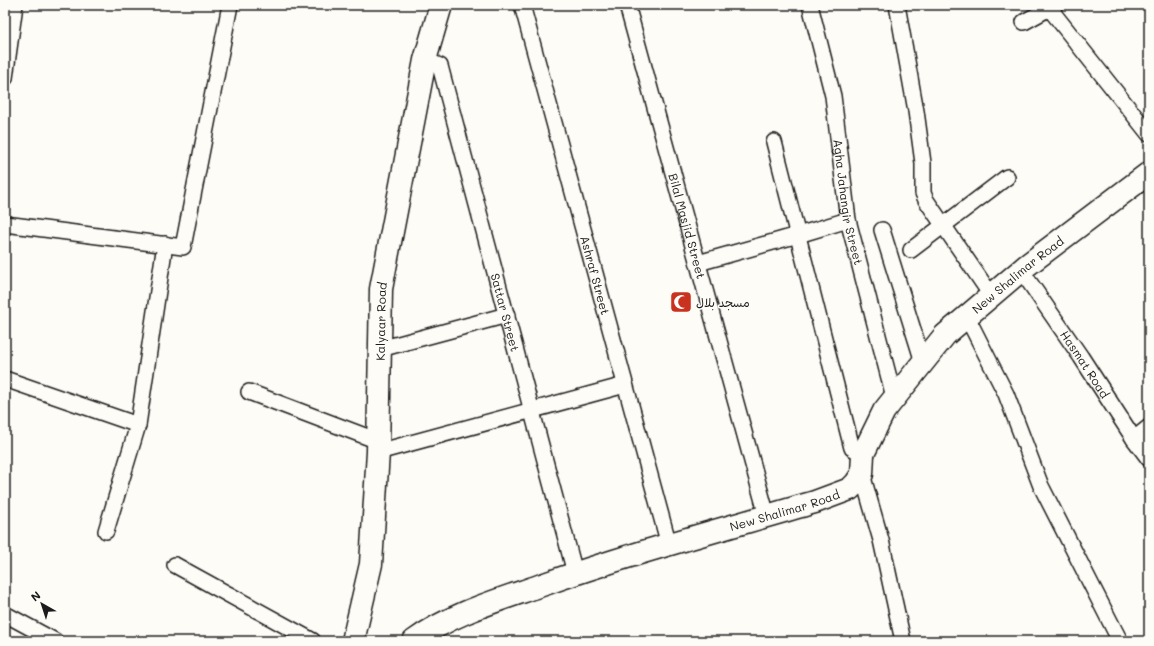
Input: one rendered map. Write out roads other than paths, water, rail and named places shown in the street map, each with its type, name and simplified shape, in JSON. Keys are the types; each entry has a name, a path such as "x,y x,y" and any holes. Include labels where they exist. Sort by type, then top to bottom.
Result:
{"street":[{"path":"5,78 15,5"},
{"path":"5,224 183,247 230,5"},
{"name":"Kalyaar Road","path":"353,641 371,564 378,446 381,289 425,60 441,5"},
{"name":"Ashraf Street","path":"522,5 669,545"},
{"name":"Bilal Masjid Street","path":"627,5 767,516"},
{"name":"Agha Jahangir Street","path":"810,5 833,96 848,220 894,397"},
{"path":"897,5 916,111 923,163 923,193 926,200 991,295"},
{"path":"1024,22 1052,7 1149,134"},
{"name":"Sattar Street","path":"425,60 440,66 575,573"},
{"path":"774,142 852,448 862,464 881,540 903,641"},
{"name":"New Shalimar Road","path":"414,641 429,630 473,609 575,573 767,516 850,489 884,411 945,335 1021,270 1149,173"},
{"path":"911,250 1007,177"},
{"path":"698,263 848,220"},
{"path":"882,230 923,362"},
{"path":"106,531 138,425 165,244"},
{"name":"Hasmat Road","path":"1021,270 1081,357 1134,439 1149,459"},
{"path":"380,349 507,314"},
{"path":"967,317 1006,394 1041,486 1120,641"},
{"path":"5,379 138,425"},
{"path":"249,392 378,446 532,410 625,385"},
{"path":"1134,439 1149,427"},
{"path":"175,565 312,641"},
{"path":"5,614 55,641"}],"place":[{"name":"مسجد بلال","path":"681,302"}]}
